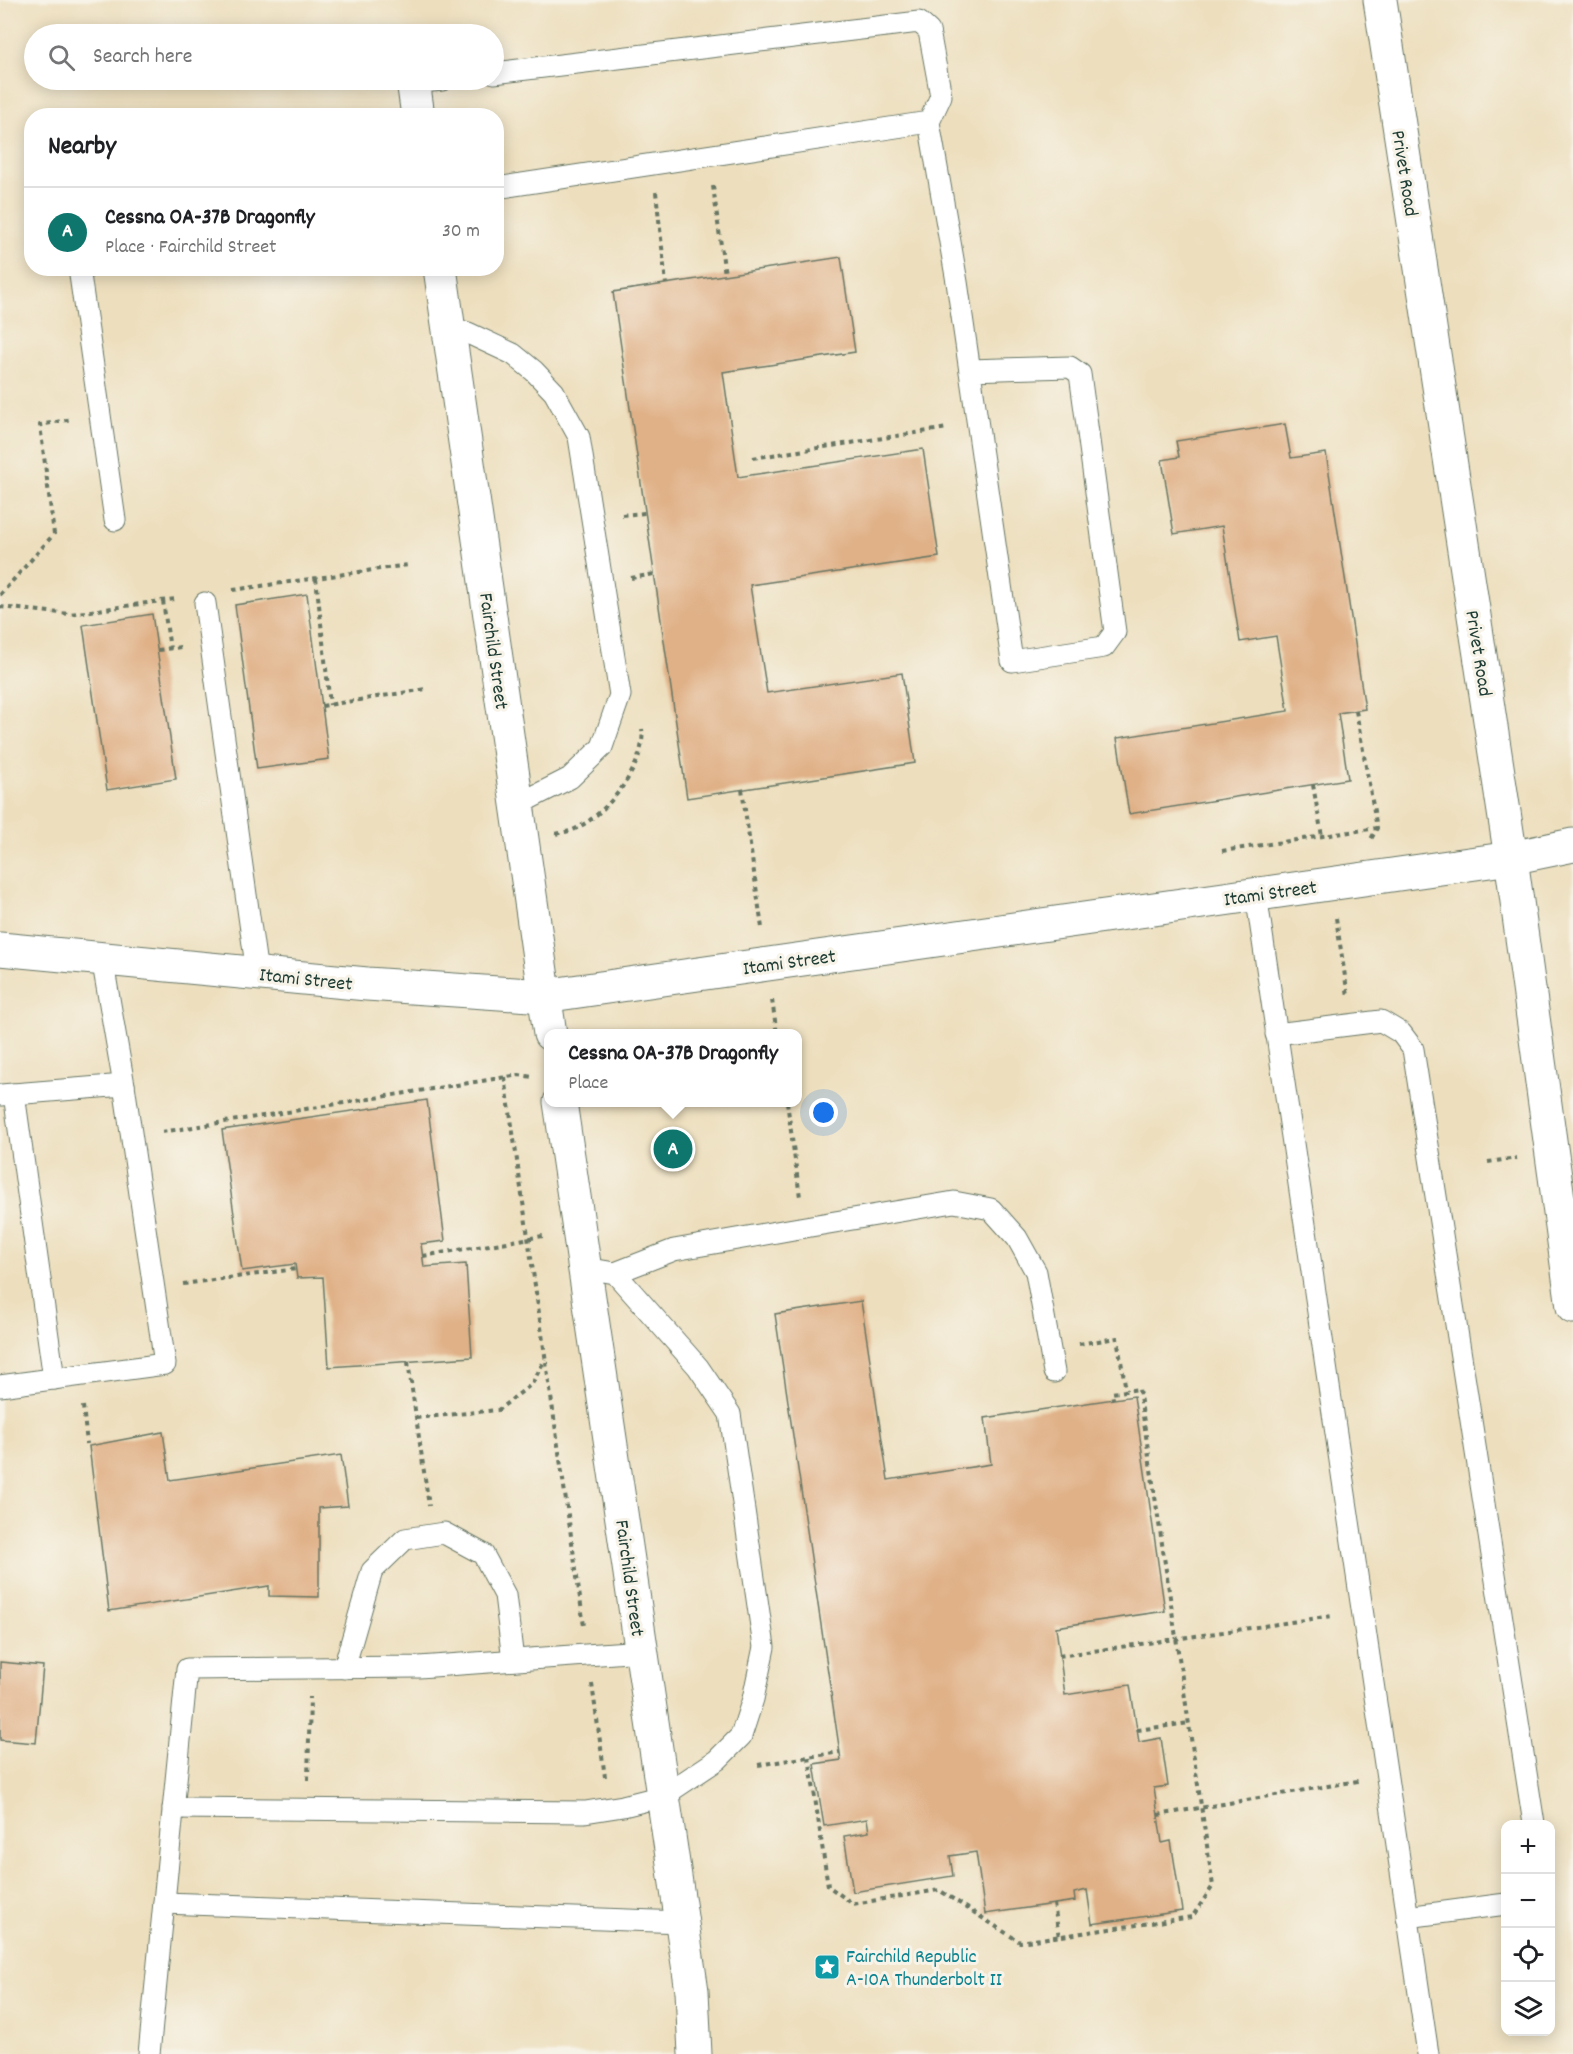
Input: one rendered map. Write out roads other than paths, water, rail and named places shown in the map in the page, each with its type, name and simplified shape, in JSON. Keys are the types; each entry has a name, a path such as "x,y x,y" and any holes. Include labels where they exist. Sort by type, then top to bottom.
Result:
{"street":[{"name":"Privet Road","path":"1380,0 1511,858 1573,1307"},
{"path":"419,108 422,90"},
{"name":"Fairchild Street","path":"441,276 549,1029"},
{"name":"Itami Street","path":"0,949 367,984 544,996 1511,858 1573,845"},
{"name":"Fairchild Street","path":"561,1107 579,1231 600,1271 642,1652 692,1991 695,2054"}],"lane":[{"path":"504,72 919,21 929,31 941,96 929,122 957,282 1012,661 1104,647 1115,632 1080,374 1070,367 970,370"},
{"path":"504,187 929,122"},
{"path":"80,276 115,520"},
{"path":"448,327 468,333 513,354 554,392 579,437 620,695 602,747 570,778 517,805"},
{"path":"205,603 257,974"},
{"path":"1256,894 1428,2054"},
{"path":"0,1386 165,1364 124,1085 102,958"},
{"path":"1276,1034 1381,1021 1401,1033 1413,1049 1533,1820"},
{"path":"54,1379 7,1095 124,1085"},
{"path":"173,1808 585,1812 663,1796 717,1760 741,1736 753,1699 764,1647 730,1414 698,1367 600,1271 674,1250 954,1202 991,1209 1017,1238 1036,1272 1054,1372"},
{"path":"344,1668 372,1571 405,1539 444,1533 483,1554 506,1594 513,1660"},
{"path":"149,2054 187,1670 419,1667 642,1652"},
{"path":"164,1903 682,1922"},
{"path":"1407,1917 1501,1905"}],"place":[{"name":"Cessna OA-37B Dragonfly","path":"673,1149"},
{"name":"Fairchild Republic A-10A Thunderbolt II","path":"827,1967"}]}
